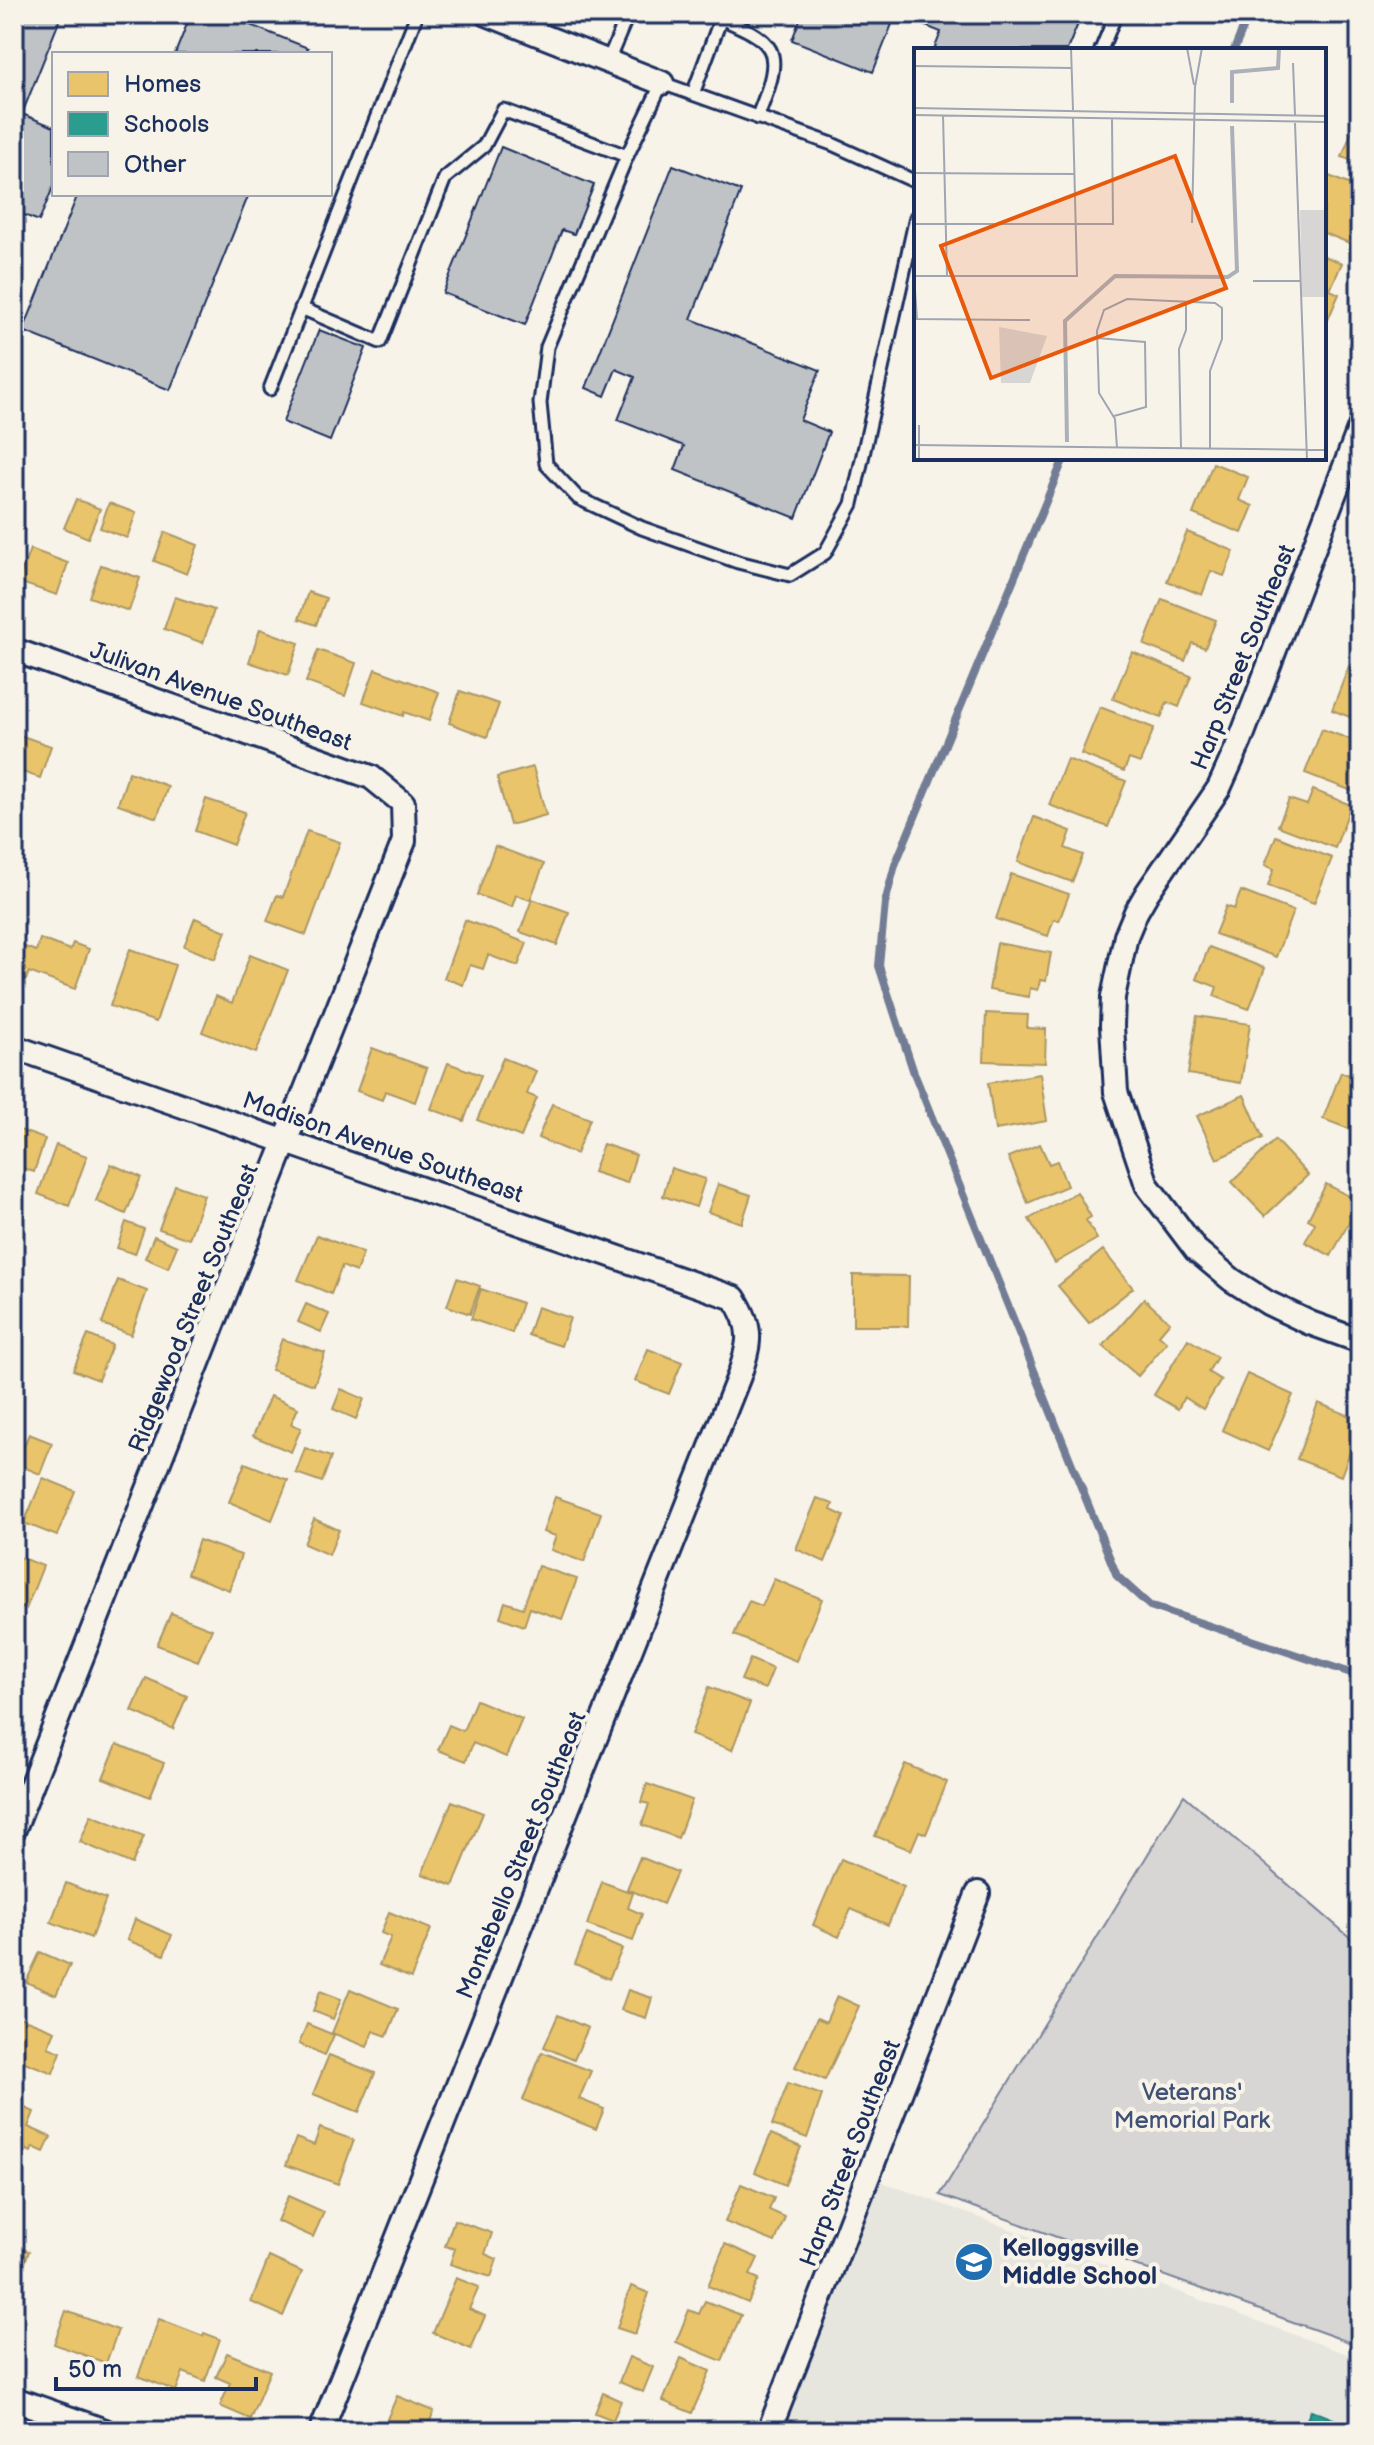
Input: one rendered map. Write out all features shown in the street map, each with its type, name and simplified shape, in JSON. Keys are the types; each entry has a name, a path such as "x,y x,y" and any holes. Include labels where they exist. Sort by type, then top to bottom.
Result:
{"street":[{"path":"487,14 662,83"},
{"name":"Harp Street Southeast","path":"1360,427 1240,741 1219,788 1147,893 1126,936 1113,997 1112,1026 1116,1092 1147,1185 1196,1250 1232,1280 1268,1303 1310,1323 1360,1341"},
{"name":"Julivan Avenue Southeast","path":"14,650 371,777 403,803"},
{"name":"Ridgewood Street Southeast","path":"14,1829 404,841 403,803"},
{"name":"Madison Avenue Southeast","path":"14,1047 734,1298"},
{"name":"Montebello Street Southeast","path":"321,2431 739,1376 749,1346 746,1317 734,1298"},
{"name":"Harp Street Southeast","path":"769,2431 978,1893"},
{"path":"14,2399 105,2431"}],"lane":[{"path":"270,389 417,14"},
{"path":"608,61 628,14"},
{"path":"1102,48 1116,14"},
{"path":"693,94 716,16 755,34 770,46 773,65 770,88 757,118"},
{"path":"914,181 832,144 662,83 627,156 547,347 540,403 546,464 578,498 642,528 738,562 790,575 825,553 852,504 914,226"},
{"path":"301,308 380,342 445,178 484,146 503,110 627,156"}],"shaded area":[{"name":"Kelloggsville Middle School","path":"880,2181 1360,2359 1360,2431 782,2431"}],"green space":[{"name":"Veterans' Memorial Park","path":"1184,1795 1360,1946 1360,2346 940,2195"}],"building: Homes":[{"path":"1360,110 1360,164 1342,157"},
{"path":"1329,176 1360,189 1360,199 1354,213 1360,216 1357,246 1326,234 1326,183"},
{"path":"1326,257 1342,263 1330,290 1339,294 1327,322"},
{"path":"1213,463 1248,477 1239,500 1253,506 1242,533 1193,514"},
{"path":"76,499 100,509 88,538 64,528"},
{"path":"109,503 136,513 127,538 100,528"},
{"path":"165,532 198,545 187,574 154,561"},
{"path":"1187,532 1234,551 1224,576 1211,571 1202,595 1167,581"},
{"path":"30,549 68,563 57,595 18,582"},
{"path":"101,565 140,578 129,611 89,597"},
{"path":"308,592 326,598 316,625 299,619"},
{"path":"175,597 214,610 203,643 164,629"},
{"path":"1162,599 1216,620 1205,648 1192,643 1185,661 1144,645"},
{"path":"260,629 299,643 288,675 249,662"},
{"path":"318,650 356,663 345,696 306,682"},
{"path":"1132,652 1191,676 1179,707 1167,702 1161,718 1113,699"},
{"path":"1349,666 1360,670 1360,721 1332,710"},
{"path":"375,669 439,692 429,721 363,702"},
{"path":"460,691 499,704 487,737 449,723"},
{"path":"1100,707 1154,728 1140,763 1129,759 1124,771 1081,754"},
{"path":"1322,729 1360,743 1360,794 1305,773"},
{"path":"14,733 51,746 40,778 14,769"},
{"path":"1067,759 1126,781 1108,827 1049,805"},
{"path":"533,767 546,815 510,825 497,777"},
{"path":"129,772 168,786 157,818 118,804"},
{"path":"1313,790 1351,805 1335,848 1278,826 1289,799 1307,805"},
{"path":"206,799 245,812 233,845 195,831"},
{"path":"1034,817 1071,831 1065,848 1083,855 1072,882 1018,862"},
{"path":"307,831 340,842 306,935 267,921 277,895 283,897"},
{"path":"1276,836 1332,858 1314,903 1268,886 1274,869 1265,865"},
{"path":"495,846 544,864 530,900 516,895 512,907 477,895"},
{"path":"1011,874 1069,894 1059,921 1054,919 1048,936 996,919"},
{"path":"1241,891 1293,911 1276,957 1215,934 1226,906 1234,909"},
{"path":"532,899 569,912 557,945 520,932"},
{"path":"195,918 226,931 215,959 184,946"},
{"path":"465,920 527,943 518,966 488,955 483,969 470,965 463,985 444,978"},
{"path":"40,939 70,950 73,943 89,949 75,989 29,972 26,980 14,975 14,943 36,951"},
{"path":"997,943 1051,953 1046,981 1040,980 1038,990 1030,988 1029,997 989,990"},
{"path":"1209,947 1265,968 1249,1009 1214,996 1217,987 1196,979"},
{"path":"130,949 175,965 156,1022 110,1006"},
{"path":"250,955 288,970 256,1053 202,1032 216,996 232,1003"},
{"path":"986,1013 1028,1015 1027,1028 1046,1029 1045,1063 984,1061"},
{"path":"1197,1016 1250,1024 1241,1083 1188,1074"},
{"path":"1360,1017 1360,1043 1351,1040"},
{"path":"372,1048 427,1068 415,1102 385,1091 382,1100 357,1091"},
{"path":"503,1058 536,1071 527,1094 537,1098 521,1137 477,1120"},
{"path":"448,1063 481,1075 464,1121 431,1109"},
{"path":"1341,1072 1360,1079 1360,1133 1323,1119"},
{"path":"1040,1074 1047,1121 995,1130 988,1083"},
{"path":"1244,1095 1263,1138 1217,1159 1197,1116"},
{"path":"552,1104 590,1119 576,1154 538,1138"},
{"path":"14,1128 45,1139 34,1172 15,1166 14,1171"},
{"path":"1275,1140 1308,1175 1265,1216 1232,1182"},
{"path":"603,1144 636,1155 627,1183 593,1172"},
{"path":"1040,1144 1049,1164 1057,1161 1067,1186 1028,1203 1008,1157"},
{"path":"56,1145 87,1156 69,1206 38,1194"},
{"path":"111,1164 141,1177 126,1214 96,1201"},
{"path":"671,1168 705,1179 696,1207 663,1196"},
{"path":"718,1184 751,1195 742,1223 708,1212"},
{"path":"1326,1184 1360,1202 1331,1256 1305,1242 1315,1223 1308,1219"},
{"path":"175,1185 204,1195 189,1239 159,1229"},
{"path":"1077,1192 1091,1217 1086,1220 1097,1239 1055,1263 1029,1219"},
{"path":"126,1222 144,1229 135,1254 117,1248"},
{"path":"317,1235 363,1253 356,1272 342,1266 331,1294 298,1280"},
{"path":"154,1236 177,1246 168,1268 145,1258"},
{"path":"1103,1250 1133,1288 1089,1323 1058,1286"},
{"path":"853,1275 909,1276 908,1326 853,1326"},
{"path":"457,1278 480,1286 470,1314 447,1306"},
{"path":"118,1280 147,1291 131,1335 102,1324"},
{"path":"481,1289 522,1303 512,1333 471,1319"},
{"path":"1144,1299 1170,1322 1159,1335 1167,1342 1138,1376 1103,1346"},
{"path":"306,1304 329,1314 321,1332 298,1322"},
{"path":"537,1307 570,1318 561,1346 528,1335"},
{"path":"88,1335 112,1345 98,1380 73,1370"},
{"path":"282,1339 325,1353 314,1385 271,1370"},
{"path":"1188,1339 1217,1357 1208,1372 1221,1380 1203,1409 1184,1397 1178,1409 1154,1395"},
{"path":"648,1349 682,1362 669,1394 635,1381"},
{"path":"1247,1374 1293,1395 1268,1451 1222,1430"},
{"path":"341,1389 364,1399 356,1419 333,1409"},
{"path":"270,1396 298,1408 291,1424 301,1428 291,1452 253,1436"},
{"path":"1318,1403 1360,1420 1341,1476 1297,1459"},
{"path":"29,1434 52,1443 40,1474 16,1464"},
{"path":"305,1448 331,1457 322,1482 296,1473"},
{"path":"245,1463 288,1480 272,1520 229,1502"},
{"path":"43,1478 75,1491 57,1536 24,1523"},
{"path":"555,1497 601,1513 584,1562 551,1550 556,1536 543,1532"},
{"path":"817,1498 833,1504 831,1510 844,1516 825,1562 796,1549"},
{"path":"314,1519 339,1530 329,1555 304,1544"},
{"path":"199,1540 241,1555 229,1590 187,1574"},
{"path":"14,1555 43,1566 26,1609 14,1605"},
{"path":"538,1566 577,1579 562,1619 530,1608 524,1626 500,1617 505,1602 523,1608"},
{"path":"774,1579 822,1599 796,1661 734,1635 749,1601 762,1606"},
{"path":"171,1613 212,1629 198,1661 157,1645"},
{"path":"750,1659 773,1669 765,1689 741,1680"},
{"path":"146,1678 187,1696 173,1729 132,1711"},
{"path":"709,1687 750,1703 732,1750 691,1735"},
{"path":"476,1700 522,1719 506,1757 473,1743 466,1761 438,1750 449,1725 463,1731"},
{"path":"117,1744 164,1763 150,1797 103,1778"},
{"path":"905,1764 947,1782 926,1834 919,1831 911,1850 875,1836"},
{"path":"647,1784 692,1800 678,1838 642,1825 649,1804 641,1802"},
{"path":"452,1801 483,1813 453,1886 422,1874"},
{"path":"91,1815 144,1836 132,1864 80,1842"},
{"path":"640,1857 677,1872 663,1904 627,1889"},
{"path":"841,1859 904,1887 888,1925 851,1909 839,1937 813,1925"},
{"path":"602,1882 633,1893 628,1908 642,1914 633,1941 587,1925"},
{"path":"66,1883 106,1899 91,1938 51,1922"},
{"path":"389,1912 431,1929 411,1978 379,1965 391,1937 381,1933"},
{"path":"135,1919 172,1935 164,1955 127,1940"},
{"path":"587,1934 622,1949 609,1979 575,1964"},
{"path":"40,1952 70,1965 56,1995 26,1982"},
{"path":"350,1989 398,2009 387,2036 373,2031 367,2047 332,2033"},
{"path":"628,1990 652,1998 646,2018 621,2010"},
{"path":"320,1991 341,1999 333,2019 313,2011"},
{"path":"837,1996 859,2006 825,2080 795,2067 817,2018 826,2022"},
{"path":"14,2015 55,2031 48,2047 61,2052 53,2073 14,2058"},
{"path":"558,2015 588,2028 574,2060 544,2047"},
{"path":"307,2024 334,2035 325,2055 299,2044"},
{"path":"542,2052 591,2071 579,2099 604,2109 596,2129 523,2100"},
{"path":"329,2055 375,2073 359,2112 313,2094"},
{"path":"788,2083 822,2095 807,2138 772,2125"},
{"path":"14,2103 34,2112 28,2127 51,2137 44,2152 33,2147 31,2152 14,2144"},
{"path":"320,2128 354,2140 338,2184 286,2165 296,2138 314,2145"},
{"path":"771,2134 801,2147 785,2185 755,2172"},
{"path":"741,2184 774,2198 769,2210 785,2217 775,2242 725,2222"},
{"path":"288,2196 324,2212 313,2237 277,2221"},
{"path":"454,2220 492,2233 485,2254 497,2259 491,2277 450,2264 455,2249 445,2246"},
{"path":"725,2244 758,2258 750,2275 759,2279 748,2303 708,2286"},
{"path":"14,2246 29,2251 14,2292"},
{"path":"269,2257 302,2272 283,2316 251,2302"},
{"path":"456,2278 479,2287 469,2309 485,2316 471,2349 433,2333"},
{"path":"631,2286 649,2293 635,2334 617,2328"},
{"path":"705,2301 741,2315 722,2361 676,2342 689,2310 699,2314"},
{"path":"66,2311 118,2330 106,2363 54,2344"},
{"path":"159,2319 203,2336 204,2333 220,2339 205,2381 183,2372 176,2391 138,2376"},
{"path":"227,2353 270,2371 250,2419 220,2406 230,2383 216,2377"},
{"path":"629,2357 653,2367 643,2392 619,2382"},
{"path":"681,2358 710,2371 692,2413 663,2401"},
{"path":"603,2393 621,2401 613,2420 595,2413"},
{"path":"397,2396 434,2411 426,2431 396,2431 384,2426"}],"building: Schools":[{"path":"1311,2410 1351,2426 1349,2431 1302,2431"}],"building: Other":[{"path":"14,14 62,14 22,114 52,126 52,190 39,221 14,211"},
{"path":"191,14 223,14 308,48 306,52 176,52"},
{"path":"802,14 896,14 873,72 792,40"},
{"path":"921,14 1067,14 1080,19 1068,48 935,48 941,32 918,23"},
{"path":"501,147 594,185 574,234 562,230 525,325 443,293"},
{"path":"673,165 741,191 691,319 820,370 800,420 829,432 796,518 675,470 684,446 618,420 635,377 616,369 605,396 586,388"},
{"path":"77,196 248,196 170,390 23,331"},
{"path":"319,330 366,348 330,441 283,422"}],"waterway":[{"path":"1235,48 1249,14"},
{"path":"1063,460 895,865 885,903 879,966 914,1073 1117,1576 1150,1606 1360,1676"}],"place":[{"name":"Kelloggsville Middle School","path":"974,2262"}]}
